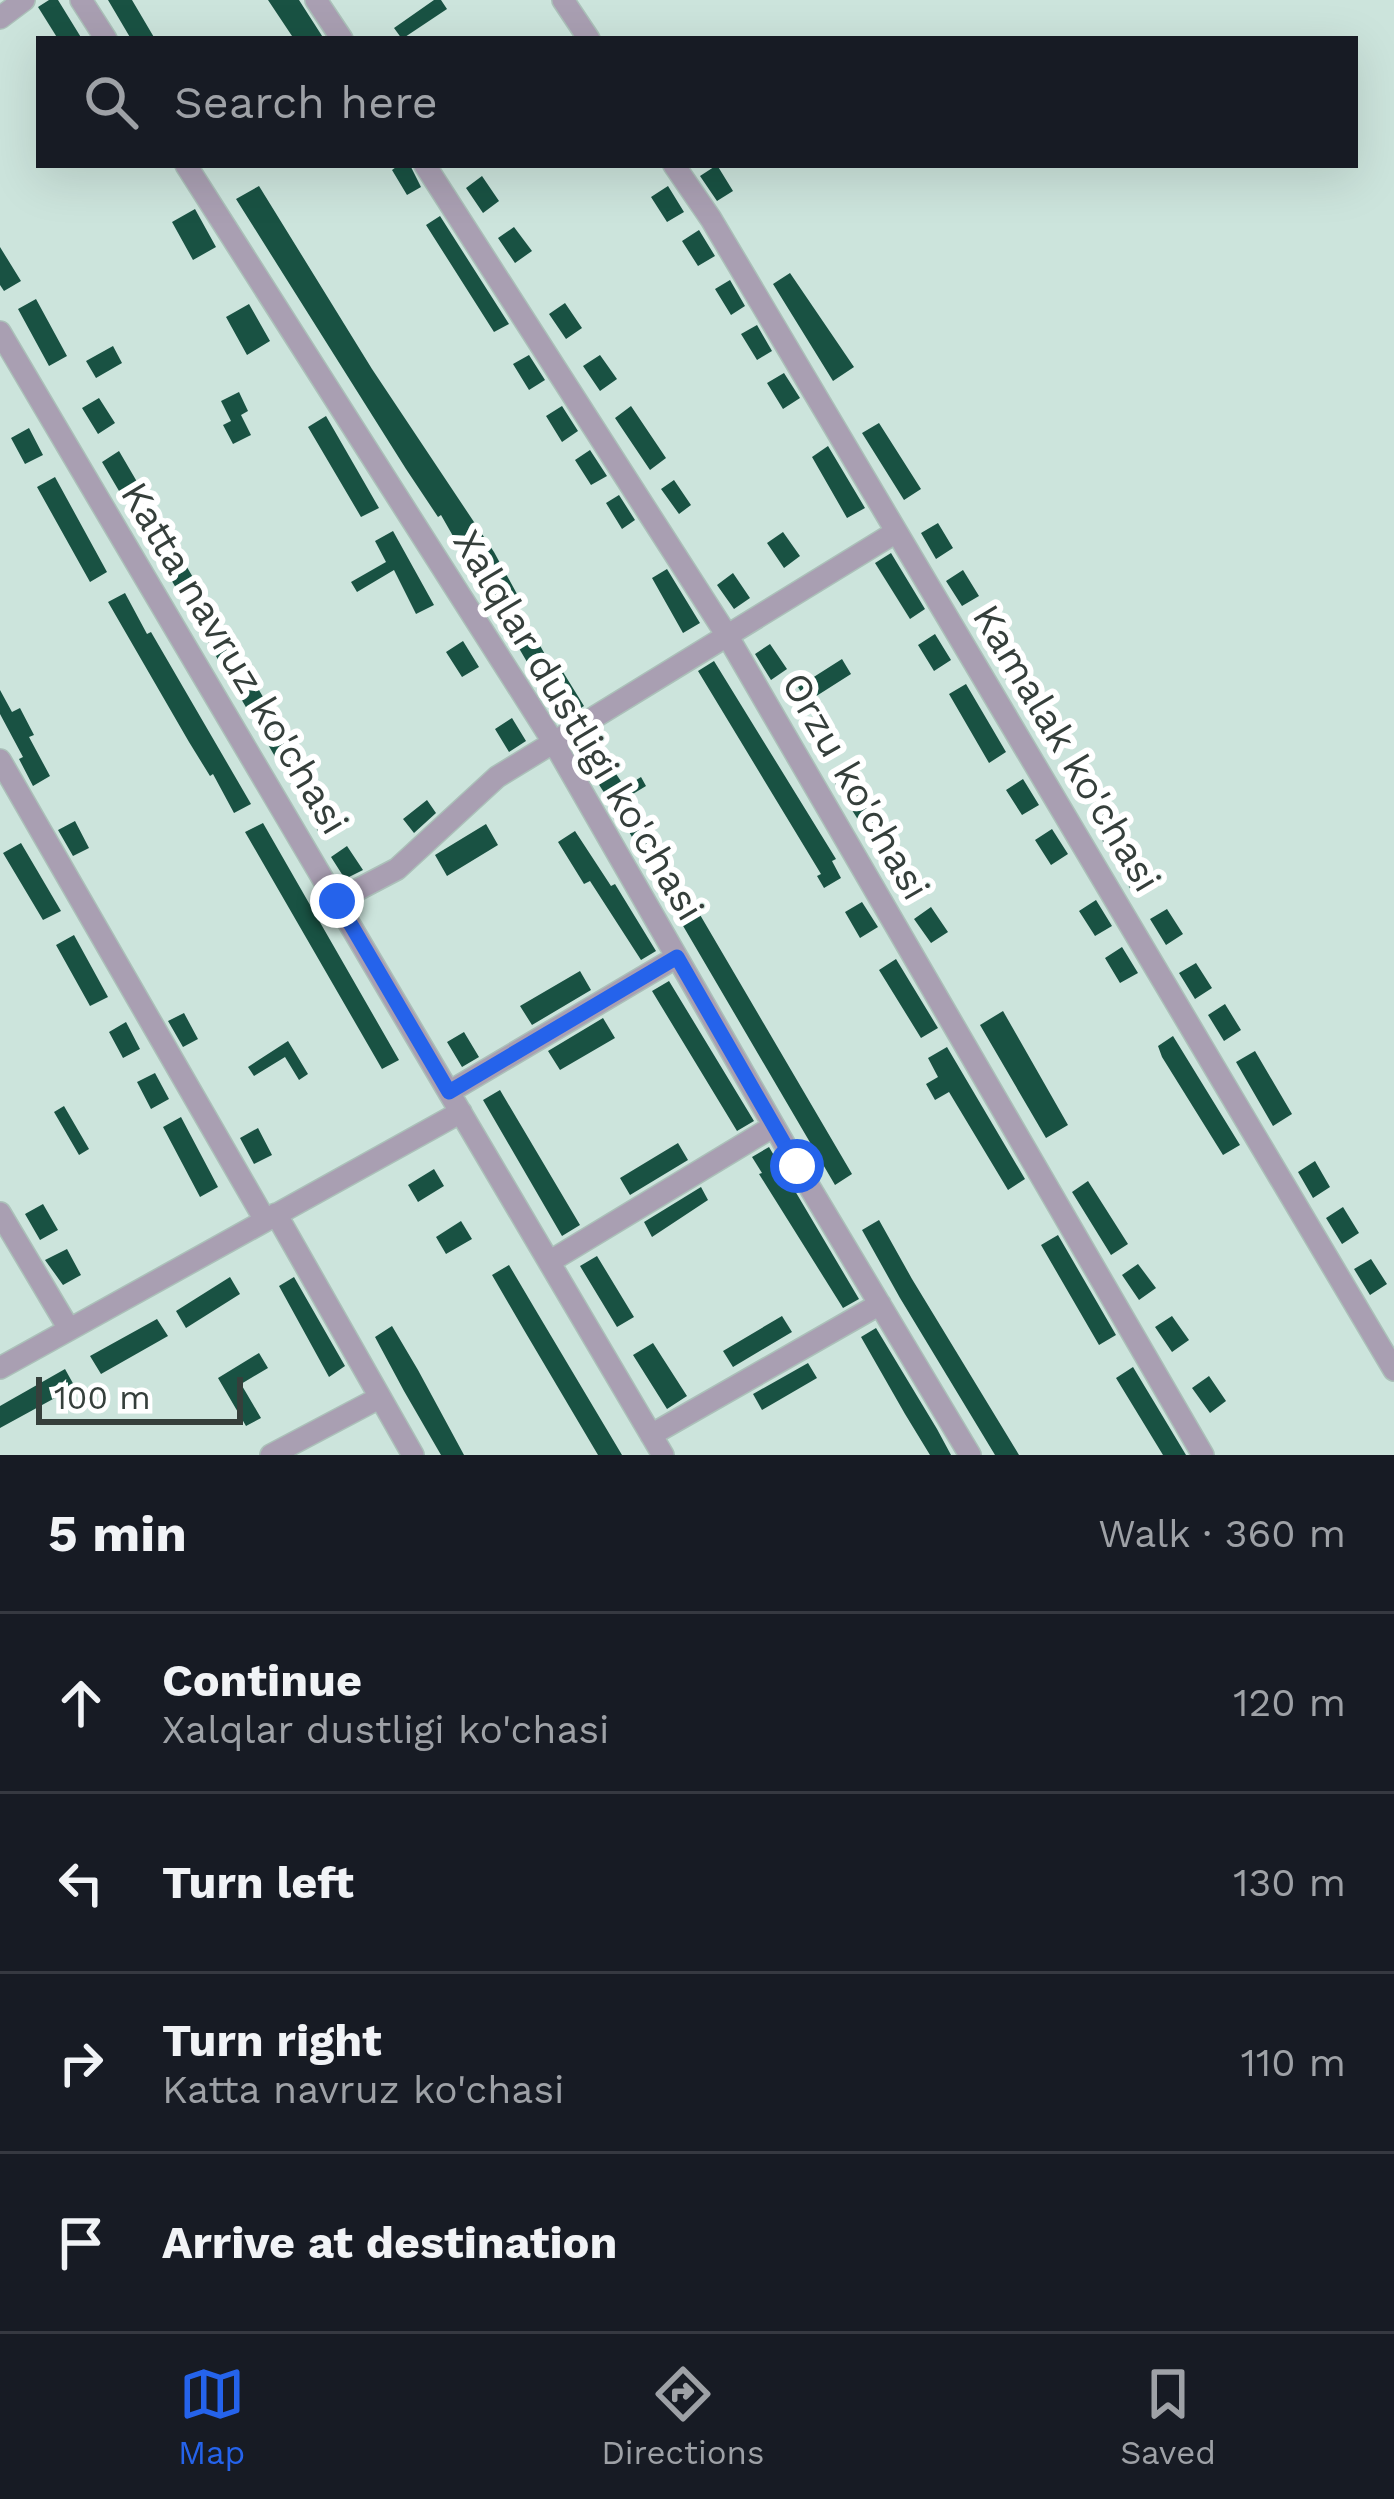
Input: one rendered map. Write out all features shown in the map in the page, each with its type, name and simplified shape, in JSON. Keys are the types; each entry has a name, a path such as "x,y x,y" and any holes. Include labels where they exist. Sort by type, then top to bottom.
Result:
{"street":[{"path":"0,18 24,0"},
{"path":"81,0 104,36"},
{"path":"316,0 340,36"},
{"path":"563,0 587,36"},
{"name":"Xalqlar dustligi ko'chasi","path":"188,168 554,743 970,1455"},
{"name":"Orzu ko'chasi","path":"427,168 728,637 1203,1455"},
{"name":"Kamalak ko'chasi","path":"676,168 1394,1370"},
{"name":"Katta navruz ko'chasi","path":"0,332 664,1455"},
{"path":"337,901 397,869 497,777 896,532"},
{"path":"0,760 413,1455"},
{"path":"449,1092 677,957"},
{"path":"0,1368 461,1112"},
{"path":"549,1262 774,1126"},
{"path":"0,1214 69,1329"},
{"path":"651,1435 880,1304"},
{"path":"271,1455 379,1398"}],"building":[{"path":"58,0 80,36 56,36 38,7"},
{"path":"108,0 132,0 153,36 129,36"},
{"path":"268,0 299,0 322,36 292,36"},
{"path":"434,0 441,0 447,9 406,36 400,36 394,28"},
{"path":"412,168 421,187 407,195 392,170"},
{"path":"719,168 733,191 717,201 700,176"},
{"path":"482,176 499,201 483,213 466,188"},
{"path":"259,186 372,369 494,552 517,594 494,608 441,515 406,469 236,199"},
{"path":"668,186 684,212 667,222 651,197"},
{"path":"195,209 216,247 193,260 172,222"},
{"path":"440,216 509,324 494,332 426,225"},
{"path":"514,227 532,251 515,263 498,238"},
{"path":"699,230 715,256 698,266 682,241"},
{"path":"0,247 21,281 4,291 0,285"},
{"path":"790,273 854,367 833,381 773,284"},
{"path":"730,280 745,306 731,315 715,289"},
{"path":"36,299 67,356 49,366 18,309"},
{"path":"565,303 582,328 566,339 549,314"},
{"path":"249,304 270,341 247,355 226,317"},
{"path":"757,325 772,351 757,360 741,334"},
{"path":"113,346 122,363 96,378 86,361"},
{"path":"529,355 545,380 529,390 513,364"},
{"path":"600,355 617,379 600,391 583,366"},
{"path":"784,373 800,398 783,409 767,383"},
{"path":"239,392 248,411 241,415 251,435 233,444 223,425 231,421 221,401"},
{"path":"99,398 115,423 98,434 82,408"},
{"path":"562,406 578,431 562,442 546,416"},
{"path":"631,406 666,458 650,470 615,418"},
{"path":"326,416 379,508 361,517 308,427"},
{"path":"879,423 921,489 904,500 862,433"},
{"path":"29,428 43,455 25,464 11,438"},
{"path":"828,446 865,508 847,518 812,457"},
{"path":"590,450 607,476 591,485 575,460"},
{"path":"119,451 304,767 287,777 102,462"},
{"path":"55,477 107,572 90,582 37,487"},
{"path":"674,480 691,505 679,514 661,489"},
{"path":"619,495 635,520 622,529 606,503"},
{"path":"938,523 953,548 936,559 921,533"},
{"path":"393,531 434,605 416,614 394,570 357,592 351,582 386,562 375,541"},
{"path":"783,532 800,556 784,568 767,543"},
{"path":"891,553 925,609 910,619 875,563"},
{"path":"667,569 700,623 683,633 652,578"},
{"path":"963,570 979,596 962,606 946,581"},
{"path":"733,573 750,598 734,609 717,585"},
{"path":"125,593 251,804 234,813 189,742 108,602"},
{"path":"523,615 557,676 563,672 584,706 561,720 506,626"},
{"path":"999,618 1014,643 1009,646 1058,728 1041,738 981,628"},
{"path":"935,634 951,660 934,671 918,645"},
{"path":"463,641 479,667 462,677 446,652"},
{"path":"770,644 787,669 771,680 755,654"},
{"path":"842,659 851,674 807,702 798,687"},
{"path":"714,661 836,859 832,861 841,878 824,888 817,876 821,874 698,671"},
{"path":"966,684 1006,752 989,763 949,694"},
{"path":"0,690 12,712 20,708 50,776 33,786 0,714"},
{"path":"512,718 526,741 509,752 495,729"},
{"path":"594,742 625,787 641,777 646,786 613,806 578,753"},
{"path":"846,763 887,829 871,840 829,774"},
{"path":"1023,779 1039,805 1022,815 1006,790"},
{"path":"322,800 338,825 321,836 305,810"},
{"path":"427,800 436,813 414,833 403,819"},
{"path":"1108,810 1148,879 1131,890 1091,821"},
{"path":"642,815 676,872 659,883 625,825"},
{"path":"75,821 89,848 73,856 58,830"},
{"path":"263,823 399,1060 382,1069 245,832"},
{"path":"486,824 498,845 447,876 435,855"},
{"path":"1052,829 1068,854 1051,865 1035,840"},
{"path":"575,831 656,951 641,960 590,881 584,884 558,842"},
{"path":"21,843 61,911 43,920 3,853"},
{"path":"347,846 363,870 345,879 331,857"},
{"path":"900,855 917,880 901,891 883,867"},
{"path":"689,896 852,1174 835,1185 672,907"},
{"path":"1096,900 1112,926 1095,936 1079,911"},
{"path":"862,902 878,927 860,938 845,912"},
{"path":"931,907 948,932 931,943 914,919"},
{"path":"1167,909 1183,934 1166,945 1150,919"},
{"path":"74,935 108,997 90,1006 56,945"},
{"path":"1122,947 1138,973 1120,983 1105,958"},
{"path":"896,959 938,1028 921,1038 879,970"},
{"path":"1196,963 1212,988 1195,999 1179,973"},
{"path":"580,971 591,990 532,1025 520,1006"},
{"path":"669,981 754,1121 737,1131 652,991"},
{"path":"1225,1004 1241,1030 1224,1041 1208,1015"},
{"path":"1003,1011 1068,1125 1046,1138 980,1025"},
{"path":"184,1013 198,1039 183,1047 168,1021"},
{"path":"603,1018 615,1038 560,1070 548,1051"},
{"path":"126,1022 140,1049 123,1058 109,1032"},
{"path":"464,1032 479,1057 462,1067 447,1042"},
{"path":"1173,1036 1240,1145 1223,1155 1162,1057 1158,1046"},
{"path":"288,1041 308,1074 299,1080 285,1057 254,1076 248,1067"},
{"path":"947,1047 1025,1179 1008,1190 949,1092 935,1100 926,1084 938,1077 928,1058"},
{"path":"1255,1051 1292,1114 1273,1126 1236,1062"},
{"path":"155,1073 169,1099 151,1109 137,1082"},
{"path":"500,1090 580,1225 562,1236 483,1100"},
{"path":"64,1106 89,1149 79,1155 54,1112"},
{"path":"181,1117 218,1187 200,1197 163,1127"},
{"path":"258,1128 272,1155 254,1164 240,1138"},
{"path":"678,1143 688,1160 630,1195 620,1178"},
{"path":"769,1147 859,1299 843,1308 759,1174 752,1157"},
{"path":"1315,1161 1330,1187 1313,1198 1298,1172"},
{"path":"434,1169 444,1186 418,1202 408,1185"},
{"path":"1088,1181 1128,1244 1111,1255 1072,1192"},
{"path":"701,1187 708,1200 652,1237 644,1222"},
{"path":"43,1204 58,1230 40,1240 25,1214"},
{"path":"1343,1207 1359,1233 1342,1244 1326,1218"},
{"path":"879,1220 1019,1455 995,1455 900,1298 862,1230"},
{"path":"461,1221 472,1239 446,1254 436,1237"},
{"path":"1058,1235 1116,1335 1099,1345 1041,1245"},
{"path":"67,1249 81,1275 63,1285 45,1260"},
{"path":"597,1256 634,1317 617,1327 580,1266"},
{"path":"1371,1259 1387,1284 1370,1295 1354,1269"},
{"path":"1138,1264 1156,1288 1139,1300 1122,1275"},
{"path":"509,1265 622,1455 598,1455 492,1275"},
{"path":"230,1277 240,1294 186,1328 176,1311"},
{"path":"294,1277 345,1366 329,1377 279,1286"},
{"path":"782,1316 792,1332 733,1367 723,1351"},
{"path":"1172,1316 1189,1340 1172,1352 1155,1327"},
{"path":"157,1319 168,1336 101,1374 90,1356"},
{"path":"392,1326 464,1455 441,1455 404,1391 375,1337"},
{"path":"876,1328 951,1455 930,1455 905,1414 861,1337"},
{"path":"653,1343 687,1396 667,1409 633,1355"},
{"path":"259,1353 268,1368 241,1384 261,1418 246,1426 218,1378"},
{"path":"808,1363 817,1378 762,1410 753,1394"},
{"path":"1133,1367 1186,1455 1163,1455 1116,1378"},
{"path":"65,1369 75,1387 0,1428 0,1406"},
{"path":"1209,1376 1226,1401 1210,1413 1192,1388"}],"route":[{"path":"337,901 449,1092 677,957 797,1166"}]}
